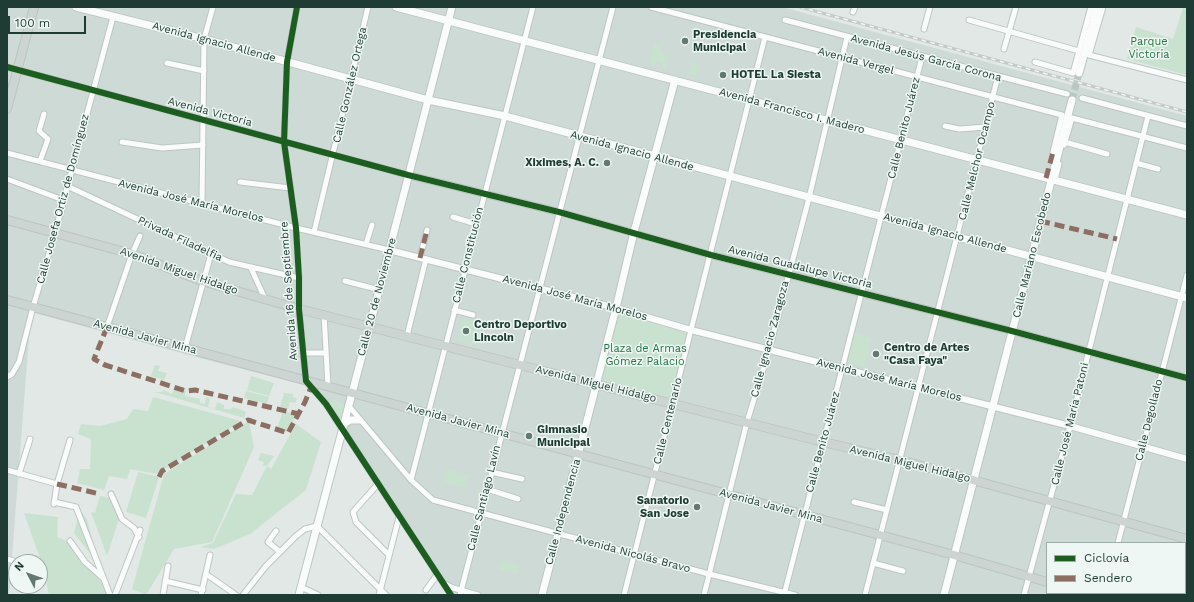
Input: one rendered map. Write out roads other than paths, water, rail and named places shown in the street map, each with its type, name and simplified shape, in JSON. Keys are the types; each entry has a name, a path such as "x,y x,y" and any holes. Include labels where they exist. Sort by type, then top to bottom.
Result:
{"main road":[{"path":"7,109 34,7"},
{"name":"Avenida Ignacio Allende","path":"76,7 204,39 428,100 505,116 957,238 1184,297"},
{"name":"Avenida Francisco I. Madero","path":"396,7 1187,215"},
{"name":"Calle 20 de Noviembre","path":"299,595 351,393 380,290 408,175 452,7"},
{"path":"1076,73 1097,7"},
{"name":"Calle Independencia","path":"542,595 595,384 616,308 634,232 675,80"},
{"name":"Calle Mariano Escobedo","path":"944,595 1031,256 1053,180 1070,97"},
{"name":"Avenida Miguel Hidalgo","path":"7,220 132,254 202,282 518,365 900,460 1051,500 1123,522 1187,539"},
{"name":"Avenida Javier Mina","path":"7,300 881,535 1046,582"},
{"path":"342,427 350,420 360,420"}],"street":[{"path":"202,204 204,39 213,7"},
{"name":"Avenida 16 de Septiembre","path":"297,7 287,62 284,142 296,228 299,308 306,381"},
{"name":"Calle González Ortega","path":"314,232 368,7"},
{"name":"Calle Constitución","path":"411,480 476,224 534,7"},
{"name":"Calle Santiago Lavín","path":"460,592 518,365 540,288 613,7"},
{"name":"Avenida Vergel","path":"651,7 916,78 1062,115 1052,152"},
{"path":"924,29 930,7"},
{"path":"1004,49 1016,7"},
{"path":"1034,62 1076,73 1079,51 1091,7"},
{"path":"1103,7 1089,55 1187,80"},
{"name":"Calle Josefa Ortiz de Domínguez","path":"7,377 12,374 19,362 32,307 55,233 113,17"},
{"name":"Avenida Jesús García Corona","path":"785,20 998,76 1070,97"},
{"path":"969,20 1079,51"},
{"name":"Calle Centenario","path":"624,595 731,177 765,37"},
{"name":"Calle Ignacio Zaragoza","path":"704,595 747,422 769,350 828,121 847,37"},
{"name":"Calle Benito Juárez","path":"784,594 902,140 922,56"},
{"path":"167,63 204,71"},
{"name":"Avenida Victoria","path":"7,67 408,175"},
{"name":"Calle Melchor Ocampo","path":"865,595 978,160 998,76"},
{"path":"1082,98 1187,126"},
{"path":"40,162 48,139 39,131 44,114"},
{"name":"Calle José María Patoni","path":"1024,595 1051,500 1148,116"},
{"path":"1053,180 1072,118 1187,148"},
{"path":"944,126 959,129 986,127"},
{"path":"122,142 162,148 203,145"},
{"path":"1065,142 1107,154"},
{"name":"Avenida José María Morelos","path":"7,154 296,228 540,288 692,330 1070,426 1187,459"},
{"path":"1136,163 1158,169"},
{"name":"Avenida Guadalupe Victoria","path":"408,175 559,212 711,255 1012,331 1187,378"},
{"path":"7,179 63,200"},
{"path":"240,182 290,188"},
{"name":"Privada Filadelfia","path":"67,186 229,262 299,278"},
{"path":"453,217 476,224"},
{"path":"366,244 372,225"},
{"path":"407,336 423,258 427,230"},
{"path":"108,327 132,254 140,236"},
{"path":"185,348 202,282 211,254"},
{"path":"251,268 265,299"},
{"name":"Calle Degollado","path":"1118,542 1161,371 1184,297 1187,275"},
{"path":"346,281 380,290"},
{"path":"454,310 473,315"},
{"path":"324,314 328,386"},
{"path":"303,353 325,353"},
{"path":"306,381 326,404 342,427 451,595"},
{"name":"Avenida Nicolás Bravo","path":"348,405 411,480 433,500 784,594 795,595"},
{"path":"18,474 30,439"},
{"path":"70,440 57,484 54,504 76,507 110,595"},
{"path":"7,470 57,484"},
{"path":"491,472 522,479"},
{"path":"378,484 354,512 356,522 389,555"},
{"path":"487,489 518,499"},
{"path":"111,494 122,519 134,528 139,537"},
{"path":"854,502 887,510"},
{"path":"379,595 399,517"},
{"path":"242,595 280,552 302,531 317,526 386,595"},
{"path":"115,595 139,537 140,530"},
{"path":"276,531 268,542 280,552"},
{"path":"70,542 85,562 104,579"},
{"path":"165,581 202,592 210,555"},
{"path":"873,563 903,571"},
{"path":"162,595 168,566"},
{"path":"206,574 236,595"},
{"path":"426,590 437,575"},
{"path":"444,583 460,592 478,595"},
{"path":"301,587 318,595"},
{"path":"444,595 447,589"},
{"path":"1186,595 1187,590"}],"tunnel":[{"path":"1072,100 1079,73"}],"railway":[{"path":"800,7 1187,112"}],"place":[{"name":"Presidencia Municipal","path":"685,41"},
{"name":"HOTEL La Siesta","path":"723,75"},
{"name":"Xiximes, A. C.","path":"607,163"},
{"name":"Centro Deportivo Lincoln","path":"466,331"},
{"name":"Centro de Artes \"Casa Faya\"","path":"876,354"},
{"name":"Gimnasio Municipal","path":"529,436"},
{"name":"Sanatorio San Jose","path":"697,507"}],"park label":[{"name":"Parque Victoria","path":"1149,48"},
{"name":"Plaza de Armas Gómez Palacio","path":"645,355"}]}
